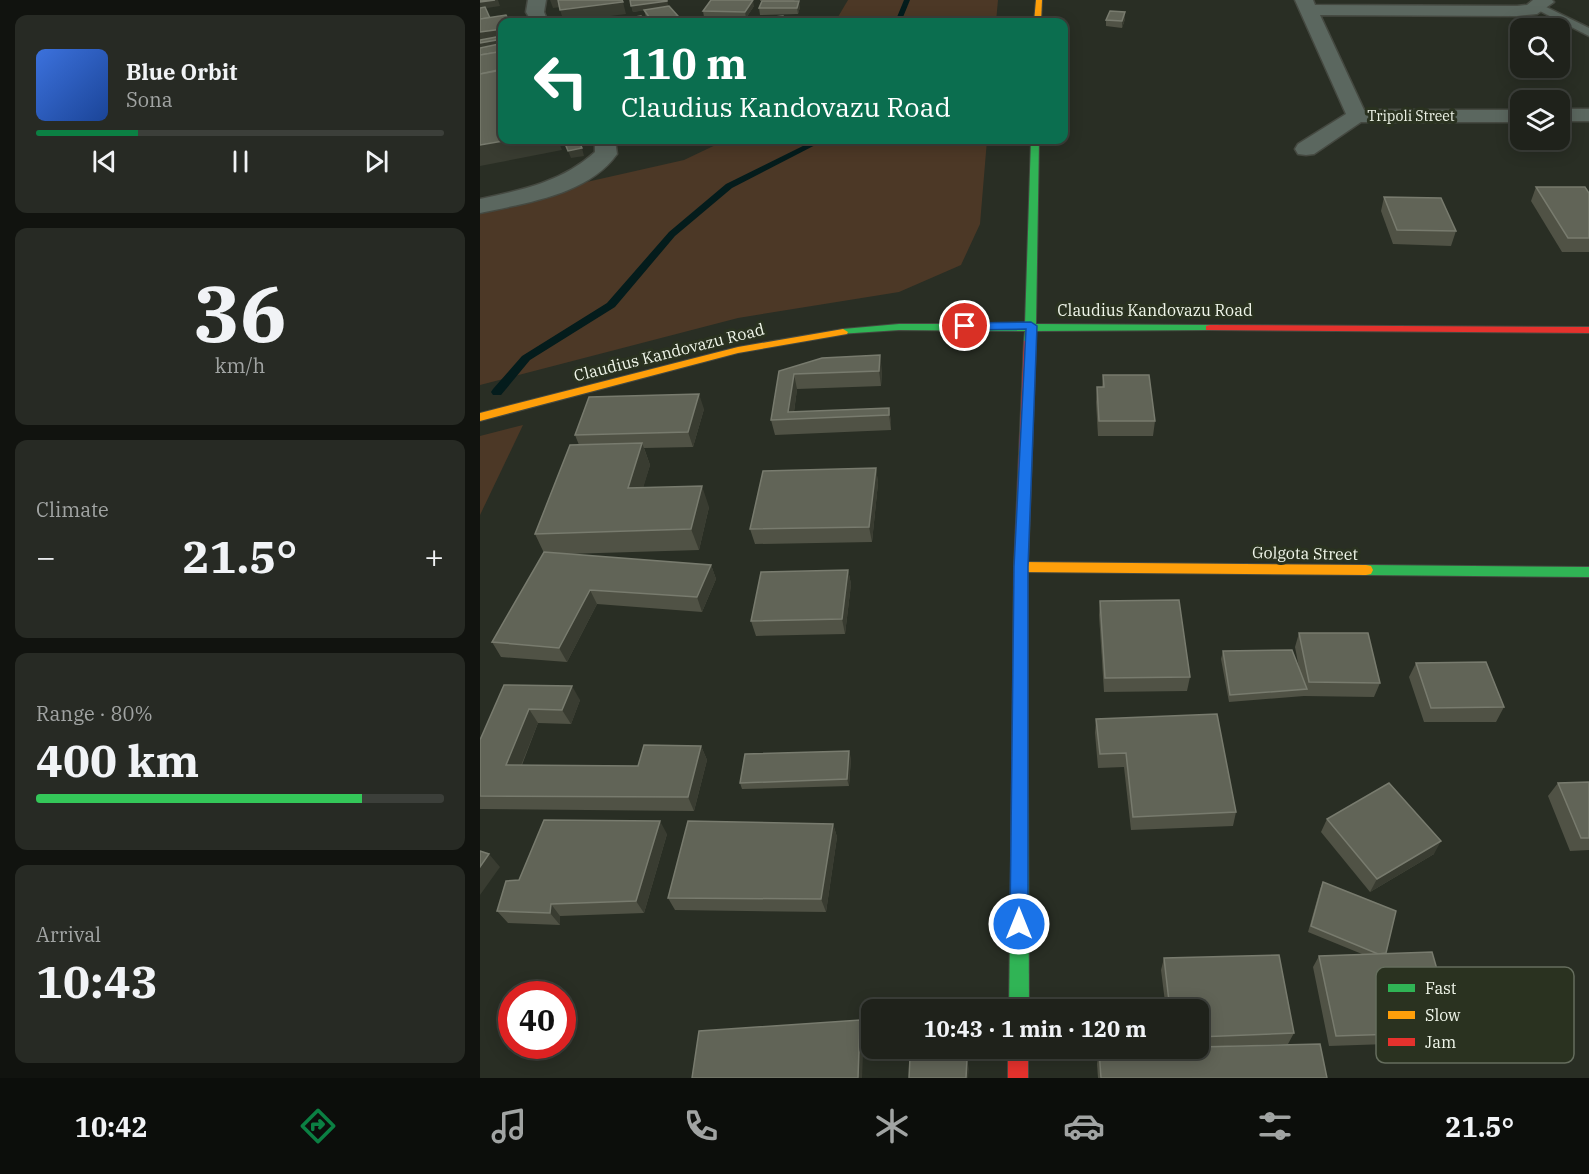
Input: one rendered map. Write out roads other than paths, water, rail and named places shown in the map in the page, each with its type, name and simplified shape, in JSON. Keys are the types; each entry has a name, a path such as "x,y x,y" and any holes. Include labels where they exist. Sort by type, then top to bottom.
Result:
{"street":[{"path":"537,0 535,12 538,18"},
{"path":"1038,18 1039,0"},
{"path":"1306,5 1517,11 1541,3"},
{"name":"Tripoli Street","path":"1306,5 1357,116 1510,116"},
{"path":"1306,149 1357,116"},
{"path":"1570,116 1589,116"},
{"path":"480,206 557,188 594,167 606,154 607,144"},
{"path":"1019,999 1021,567 1031,326 1035,144"},
{"name":"Claudius Kandovazu Road","path":"480,417 738,350 830,333 899,327 1589,330"},
{"name":"Golgota Street","path":"1021,567 1589,572"},
{"path":"1018,1059 1018,1078"}],"lane":[{"path":"1541,3 1589,33"}],"waterway":[{"path":"900,18 907,0"},
{"path":"497,392 526,358 611,305 672,234 729,186 813,144"}]}
